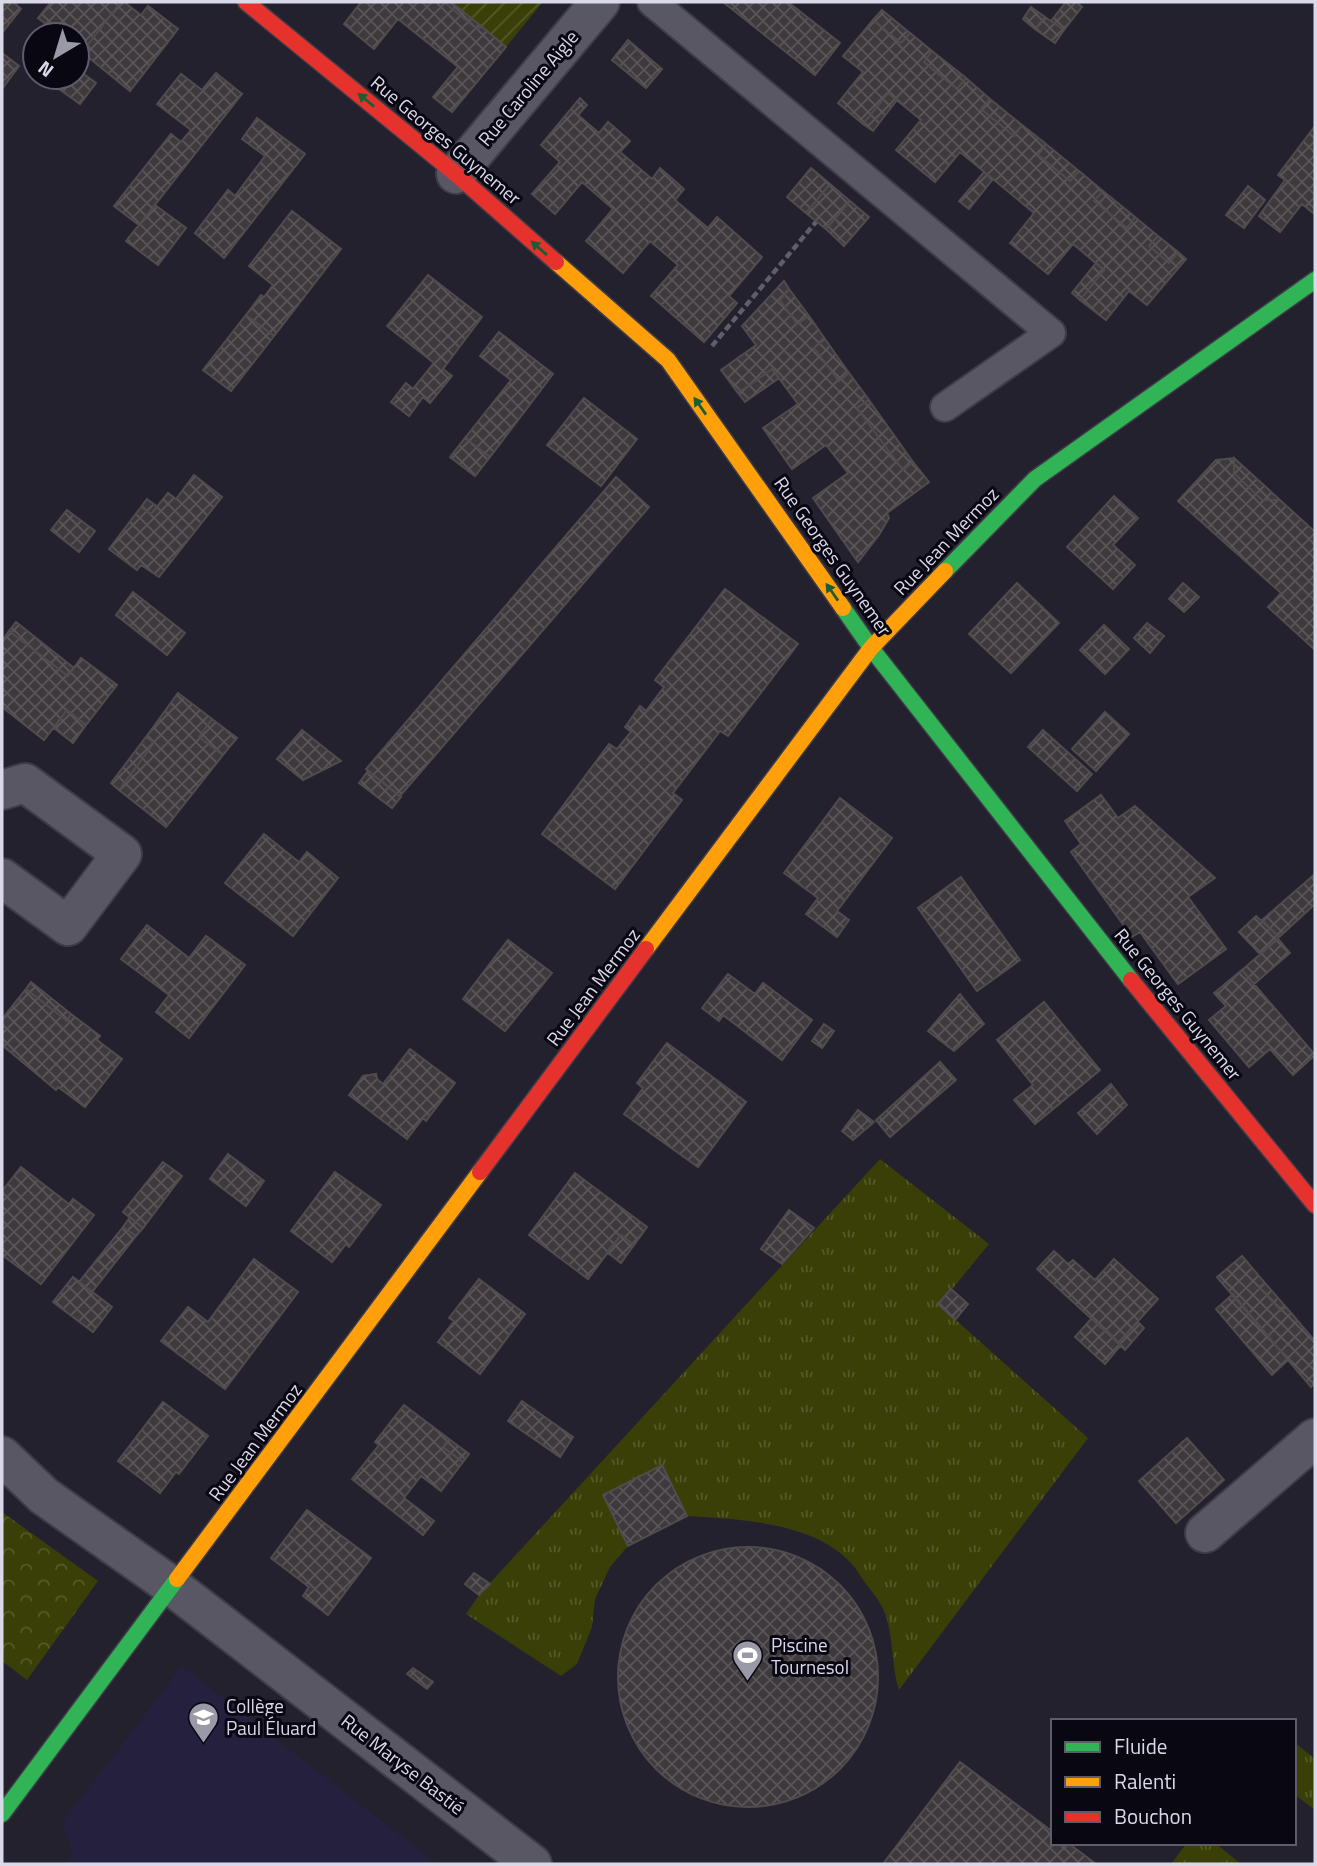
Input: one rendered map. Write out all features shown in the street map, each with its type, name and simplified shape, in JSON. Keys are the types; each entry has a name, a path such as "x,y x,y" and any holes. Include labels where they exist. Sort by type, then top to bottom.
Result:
{"main road":[{"name":"Rue Georges Guynemer","path":"246,2 456,174 667,360 871,648 1147,1001 1315,1205"},
{"name":"Rue Jean Mermoz","path":"2,1814 871,648 1035,479 1315,280"}],"street":[{"name":"Rue Caroline Aigle","path":"456,174 600,2"},
{"path":"2,790 25,783 122,854 68,926 2,878"},
{"path":"1205,1533 1315,1438"},
{"name":"Rue Maryse Bastié","path":"2,1456 44,1496 173,1587 532,1864"}],"lane":[{"path":"652,2 1051,332 945,407"}],"path":[{"path":"682,381 816,222"}],"shaded area":[{"name":"Collège Paul Éluard","path":"182,1666 437,1864 66,1864 73,1855 62,1823"}],"green space":[{"path":"451,2 543,2 506,47"},
{"path":"880,1159 989,1244 939,1305 1088,1438 899,1690 884,1611 850,1562 816,1538 774,1525 687,1516 661,1466 603,1495 628,1546 610,1567 595,1599 592,1627 577,1664 561,1676 466,1614 479,1595"},
{"path":"2,1512 98,1581 27,1680 2,1661"},
{"path":"1296,1744 1315,1759 1315,1810 1296,1796"},
{"path":"1185,1845 1217,1845 1241,1864 1171,1864"}],"building":[{"path":"2,2 13,2 21,9 2,33"},
{"path":"51,2 121,2 91,40 91,21 42,21 38,18"},
{"path":"121,2 141,15 148,6 178,29 130,91 91,59 91,40"},
{"path":"361,2 444,2 478,30 481,26 506,47 452,112 433,97 458,67 398,19 374,49 344,24"},
{"path":"444,2 451,2 481,26 478,30"},
{"path":"723,2 788,2 840,43 815,75"},
{"path":"1066,2 1076,2 1082,7 1064,30 1051,21"},
{"path":"1031,7 1045,17 1035,29 1023,19"},
{"path":"882,10 910,33 901,43 873,20"},
{"path":"1045,17 1064,30 1055,43 1035,29"},
{"path":"873,20 901,43 910,33 932,51 924,62 957,89 966,78 990,99 981,109 1014,136 1022,125 1046,144 1038,155 1070,181 1079,171 1103,191 1094,201 1127,228 1135,217 1158,236 1149,246 1169,263 1178,252 1186,259 1147,305 1129,291 1106,320 1080,300 1104,270 1073,244 1048,274 1010,243 1034,213 960,152 935,182 896,150 921,120 888,93 863,124 838,103 863,72 843,56"},
{"path":"628,40 662,69 646,88 612,60"},
{"path":"932,51 966,78 957,89 924,62"},
{"path":"2,53 19,66 2,89"},
{"path":"216,73 242,94 139,225 114,206 171,134 181,142 191,130 157,104 181,74 202,90"},
{"path":"62,91 90,91 80,104"},
{"path":"888,93 897,100 873,131 863,124"},
{"path":"580,98 587,105 578,115 599,133 608,122 630,141 620,152 652,179 660,168 684,189 675,200 708,228 717,217 762,257 729,296 737,303 704,342 651,296 678,265 650,241 623,273 586,241 613,209 582,182 555,214 532,194 560,162 541,145"},
{"path":"990,99 1022,125 1014,136 981,109"},
{"path":"257,118 305,154 224,258 195,233 228,190 235,196 265,156 242,139"},
{"path":"1315,126 1315,210 1313,213 1302,204 1280,232 1259,216 1285,180 1278,175"},
{"path":"1046,144 1079,171 1070,181 1038,155"},
{"path":"811,168 830,184 806,213 787,197"},
{"path":"984,172 993,179 969,209 959,201"},
{"path":"830,184 850,201 826,229 806,213"},
{"path":"1248,186 1265,200 1244,228 1226,215"},
{"path":"1103,191 1135,217 1127,228 1094,201"},
{"path":"850,201 869,217 844,246 826,229"},
{"path":"155,205 186,228 158,265 126,241"},
{"path":"292,211 341,249 274,336 246,315 261,295 264,297 273,285 249,266"},
{"path":"1158,236 1178,252 1169,263 1149,246"},
{"path":"1096,263 1104,270 1080,300 1072,293"},
{"path":"428,275 482,317 443,369 452,376 430,403 423,397 409,416 391,402 406,383 413,389 434,363 387,326"},
{"path":"784,281 789,289 780,300 797,324 809,316 825,339 814,348 839,381 849,373 869,400 857,408 903,470 913,462 929,482 887,513 889,518 879,535 858,562 813,498 848,473 826,445 792,469 763,428 798,404 772,369 738,393 721,370 756,345 742,326"},
{"path":"789,289 809,316 797,324 780,300"},
{"path":"246,315 274,336 231,391 203,370"},
{"path":"499,332 553,374 490,457 465,438 511,380 480,356"},
{"path":"825,339 849,373 839,381 814,348"},
{"path":"772,369 779,378 745,402 738,393"},
{"path":"584,398 637,439 601,486 547,445"},
{"path":"869,400 913,462 903,470 857,408"},
{"path":"465,438 490,457 475,476 450,457"},
{"path":"1234,458 1234,473 1262,500 1280,500 1315,532 1315,650 1268,607 1281,593 1178,501 1216,460"},
{"path":"1234,458 1280,500 1262,500 1234,473"},
{"path":"194,475 222,497 159,577 141,565 137,570 109,549 141,507 151,514 168,493 176,499"},
{"path":"616,477 649,507 400,796 366,769"},
{"path":"1114,496 1138,518 1113,545 1135,565 1113,589 1067,547"},
{"path":"147,499 158,507 151,514 141,507"},
{"path":"67,510 95,531 79,552 51,530"},
{"path":"1017,583 1059,623 1011,673 969,634"},
{"path":"1183,583 1199,597 1184,612 1169,599"},
{"path":"725,589 798,644 728,736 720,731 673,793 682,800 615,889 542,834 609,744 617,749 631,732 625,727 640,706 646,711 664,687 655,680"},
{"path":"133,592 185,633 167,655 116,615"},
{"path":"16,622 74,668 68,676 9,631"},
{"path":"1147,623 1164,636 1150,653 1134,638"},
{"path":"1104,625 1129,649 1105,674 1080,650"},
{"path":"9,631 68,676 81,658 117,685 86,725 67,710 44,740 2,707 2,641"},
{"path":"178,693 212,719 199,737 223,755 166,827 119,790 154,743 146,737"},
{"path":"67,710 86,725 73,743 54,728"},
{"path":"1105,712 1129,734 1096,771 1072,749"},
{"path":"212,719 237,738 223,755 199,737"},
{"path":"302,730 341,761 303,780 277,759"},
{"path":"1043,730 1092,774 1077,791 1028,747"},
{"path":"146,737 154,743 119,790 111,783"},
{"path":"368,771 401,797 392,808 359,783"},
{"path":"1101,795 1118,818 1135,806 1215,878 1188,897 1226,949 1178,984 1140,932 1132,937 1071,852 1081,844 1065,821"},
{"path":"840,798 892,838 837,911 849,920 837,937 806,914 818,898 784,873"},
{"path":"264,834 299,862 307,852 338,878 293,936 225,883"},
{"path":"1315,874 1315,904 1279,937 1262,920"},
{"path":"961,877 1020,960 977,991 918,908"},
{"path":"1256,916 1279,937 1260,954 1239,932"},
{"path":"147,925 189,958 206,936 245,965 189,1038 156,1012 169,995 121,959"},
{"path":"1278,939 1290,953 1254,984 1242,970"},
{"path":"508,940 552,973 505,1031 463,999"},
{"path":"1242,970 1315,1055 1293,1075 1270,1049 1249,1067 1209,1020 1226,1006 1214,993"},
{"path":"728,974 755,994 763,983 812,1020 782,1060 723,1015 719,1021 702,1008"},
{"path":"31,982 71,1014 67,1021 26,989"},
{"path":"26,989 67,1021 71,1014 100,1036 97,1040 122,1059 85,1107 58,1087 56,1090 2,1045 2,1019"},
{"path":"960,994 984,1024 954,1051 928,1031"},
{"path":"1044,1002 1100,1070 1035,1124 1014,1100 1033,1085 997,1040"},
{"path":"824,1024 834,1031 822,1048 812,1041"},
{"path":"667,1043 746,1102 698,1167 624,1114 643,1088 637,1083"},
{"path":"410,1049 455,1083 426,1121 423,1118 407,1139 349,1095 363,1076 376,1074 383,1084"},
{"path":"940,1062 956,1080 890,1137 876,1120"},
{"path":"1111,1084 1127,1105 1097,1134 1078,1113"},
{"path":"858,1110 874,1122 853,1140 842,1131"},
{"path":"228,1154 264,1181 246,1206 210,1179"},
{"path":"163,1162 182,1176 143,1228 123,1212"},
{"path":"21,1167 69,1204 73,1199 94,1215 41,1284 2,1255 2,1191"},
{"path":"335,1172 381,1205 349,1247 346,1244 332,1262 291,1231"},
{"path":"575,1173 647,1227 634,1245 621,1235 588,1279 529,1235"},
{"path":"789,1210 814,1228 782,1264 761,1249"},
{"path":"130,1217 143,1228 136,1236 123,1227"},
{"path":"123,1227 136,1236 92,1292 79,1282"},
{"path":"621,1235 634,1245 621,1263 607,1252"},
{"path":"1054,1251 1068,1264 1073,1260 1095,1280 1114,1259 1158,1299 1118,1343 1037,1269"},
{"path":"1242,1256 1265,1283 1259,1287 1281,1311 1286,1307 1315,1341 1315,1383 1311,1387 1217,1277"},
{"path":"254,1259 298,1292 225,1389 161,1341 188,1307 208,1322"},
{"path":"73,1277 112,1307 93,1332 53,1302"},
{"path":"479,1279 525,1314 480,1374 438,1342 454,1321 449,1318"},
{"path":"1265,1283 1286,1307 1281,1311 1259,1287"},
{"path":"951,1289 968,1304 955,1320 938,1304"},
{"path":"1233,1294 1288,1360 1272,1375 1216,1309"},
{"path":"1092,1318 1121,1345 1105,1364 1075,1337"},
{"path":"1138,1322 1144,1328 1125,1350 1118,1343"},
{"path":"522,1401 573,1437 560,1457 508,1421"},
{"path":"163,1402 208,1436 179,1474 176,1472 160,1493 118,1461"},
{"path":"404,1405 449,1439 443,1447 463,1462 441,1491 421,1476 404,1498 434,1521 423,1535 352,1479 379,1445 375,1442"},
{"path":"1187,1438 1224,1480 1176,1523 1139,1481"},
{"path":"449,1439 469,1454 463,1462 443,1447"},
{"path":"662,1465 687,1516 628,1546 603,1495"},
{"path":"307,1510 371,1558 328,1615 303,1596 309,1587 271,1558"},
{"name":"Piscine Tournesol","path":"735,1547 761,1547 786,1552 810,1562 831,1576 849,1594 869,1627 876,1652 876,1702 869,1727 849,1760 831,1778 810,1792 786,1802 761,1807 735,1807 710,1802 686,1792 665,1778 647,1760 633,1739 623,1715 618,1690 618,1664 623,1639 633,1615 647,1594 665,1576 686,1562 710,1552"},
{"path":"474,1573 490,1584 479,1595 465,1584"},
{"path":"413,1668 433,1682 427,1689 407,1674"},
{"path":"960,1762 1051,1830 1051,1845 1071,1845 1096,1864 883,1864"}],"traffic: fast":[{"path":"945,571 1035,479 1315,280"},
{"path":"843,608 871,648 1131,980"},
{"path":"2,1814 177,1579"}],"traffic: slow":[{"path":"556,262 668,360 843,608"},
{"path":"646,949 871,648 945,571"},
{"path":"177,1579 480,1172"}],"traffic: jam":[{"path":"246,2 456,174 556,262"},
{"path":"480,1172 646,949"},
{"path":"1131,980 1315,1205"}],"place":[{"name":"Piscine Tournesol","path":"748,1683"},
{"name":"Collège Paul Éluard","path":"203,1744"}]}
